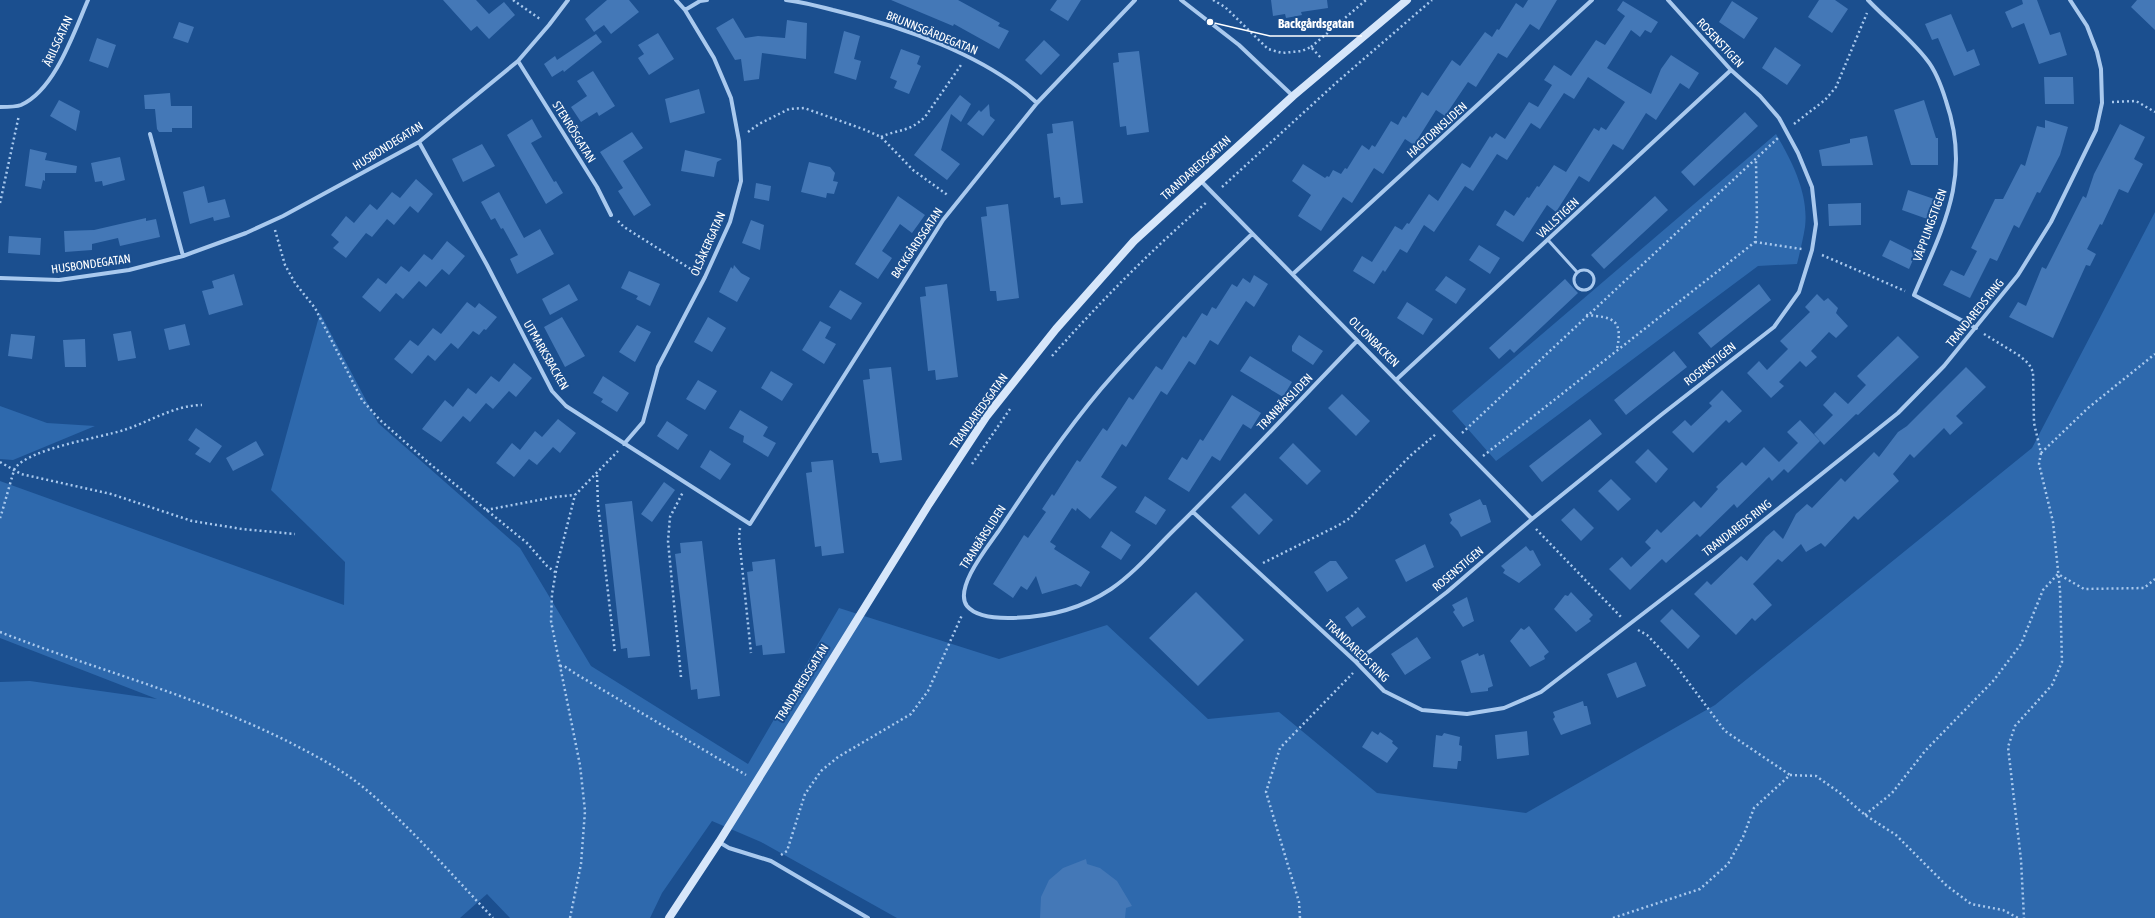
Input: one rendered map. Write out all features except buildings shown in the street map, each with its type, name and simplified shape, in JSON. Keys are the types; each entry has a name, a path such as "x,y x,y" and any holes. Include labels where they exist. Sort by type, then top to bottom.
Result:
{"street":[{"name":"ÄRILSGATAN","path":"21,105 39,91 55,74 88,0"},
{"name":"HUSBONDEGATAN","path":"0,278 59,280 128,270 183,256 272,222 419,142 518,61 568,0"},
{"name":"OLSÅKERGATAN","path":"624,444 643,422 658,367 730,222 741,181 738,135 731,98 714,58 684,10 676,0"},
{"path":"684,10 700,1 707,0"},
{"name":"BRUNNSGÄRDEGATAN","path":"786,0 873,20 965,55 1019,86 1037,103"},
{"name":"BACKGÅRDSGATAN","path":"750,524 943,220 1037,103 1135,0"},
{"path":"1181,0 1239,45 1293,96"},
{"name":"TRANDAREDSGATAN","path":"669,918 719,842 929,504 986,417 1056,329 1134,241 1293,96 1407,0"},
{"name":"HAGTORNSLIDEN","path":"1294,273 1592,0"},
{"name":"ROSENSTIGEN","path":"1356,662 1447,592 1531,520 1774,327 1799,292 1812,250 1816,224 1812,187 1798,152 1779,118 1760,96 1730,70 1668,0"},
{"name":"TRANDAREDS RING","path":"1193,512 1356,662 1384,691 1422,710 1466,714 1504,708 1541,692 1898,413 1944,366 2018,275 2052,222 2096,130 2102,103 2101,69 2097,52 2088,26 2070,0"},
{"name":"VÄPPLINGSTIGEN","path":"1869,2 1928,61 1943,92 1953,125 1957,173 1953,199 1914,295"},
{"name":"STENRÖSGATAN","path":"518,61 597,187 611,215"},
{"name":"VALLSTIGEN","path":"1397,379 1730,70"},
{"path":"0,107 21,105"},
{"path":"150,134 183,256"},
{"name":"UTMARKSBACKEN","path":"419,142 487,265 552,391 566,406 750,524"},
{"name":"OLLONBACKEN","path":"1200,180 1252,234 1294,273 1357,341 1444,427 1531,520"},
{"name":"TRANBÄRSLIDEN","path":"1252,234 1170,312 1101,390 1056,449 972,570 964,592 964,599 967,606 980,615 1011,618 1058,612 1086,603 1111,589 1193,512 1357,341"},
{"path":"1914,295 1976,328"},
{"path":"719,842 729,848 771,861 868,918"}],"lane":[{"path":"1548,240 1577,272"},
{"path":"1584,269 1591,271 1595,278 1594,285 1588,290 1581,290 1575,286 1574,278 1577,272 1584,269"}],"path":[{"path":"513,0 549,25"},
{"path":"1213,0 1225,7 1268,49 1282,53 1302,51 1311,47 1366,0"},
{"path":"1052,357 1104,298 1165,238 1214,195 1340,78 1432,0"},
{"path":"1455,439 1586,315 1756,160 1786,130 1825,100 1836,87 1869,2"},
{"path":"1311,47 1340,78"},
{"path":"881,137 905,131 925,117 959,71 965,55"},
{"path":"2102,103 2136,101 2155,112"},
{"path":"0,203 21,105"},
{"path":"738,135 746,133 759,124 789,109 804,108 863,128 881,137 913,170 958,202"},
{"path":"1755,242 1757,222 1756,160"},
{"path":"611,215 624,227 704,277"},
{"path":"272,222 286,265 295,283 315,308 362,400 380,420 486,510 528,543 547,566 555,572"},
{"path":"1477,461 1755,242 1812,250 1914,295"},
{"path":"1586,315 1611,319 1618,325 1620,333 1618,349"},
{"path":"1976,328 2029,364 2033,372 2034,424 2041,453 2039,464 2053,522 2058,574 2062,662 2052,684 2015,726 2008,747 2021,860 2024,918"},
{"path":"2041,453 2088,408 2155,354"},
{"path":"0,518 15,469 36,456 57,448 124,430 189,405 202,405"},
{"path":"968,470 1011,407"},
{"path":"1253,567 1339,525 1350,518 1410,456 1444,427"},
{"path":"570,918 574,906 581,864 585,812 580,765 551,621 552,594 555,572 575,495 597,475 624,444"},
{"path":"0,462 15,469 21,474 111,494 192,522 295,534"},
{"path":"597,475 598,505 616,653"},
{"path":"681,677 668,541 670,517 687,484"},
{"path":"486,510 555,497 575,495"},
{"path":"741,518 739,537 751,654"},
{"path":"1531,520 1628,625 1647,635 1674,664 1725,731 1790,775 1816,776 1840,793 1865,815 1896,835 1946,885 1971,904 2003,910 2018,918"},
{"path":"2058,574 2084,589 2144,588 2155,579"},
{"path":"1865,815 1892,793 1925,751 1994,680 2021,644 2043,590 2058,574"},
{"path":"771,861 787,851 805,794 821,771 838,757 910,714 924,697 931,685 967,606"},
{"path":"0,632 52,653 250,722 325,761 363,787 412,834 493,918"},
{"path":"560,666 564,666 756,781"},
{"path":"1300,918 1299,902 1266,792 1280,748 1360,666"},
{"path":"1613,918 1700,890 1728,864 1743,837 1754,808 1790,775"}],"shaded area":[{"path":"1776,134 1788,155 1798,178 1804,202 1806,215 1805,227 1797,264 1758,266 1496,461 1452,411"},
{"path":"2155,212 2155,918 897,918 761,842 712,821 662,893 650,918 510,918 487,894 460,918 0,918 0,682 30,681 157,699 0,638 0,481 344,605 345,562 271,490 320,313 378,423 520,548 591,666 748,764 839,608 999,659 1107,625 1208,719 1279,712 1377,793 1526,813 1715,705 2032,448"},
{"path":"0,406 47,423 95,426 13,460 0,459"}],"place":[{"name":"Backgårdsgatan","path":"1210,22"}]}
